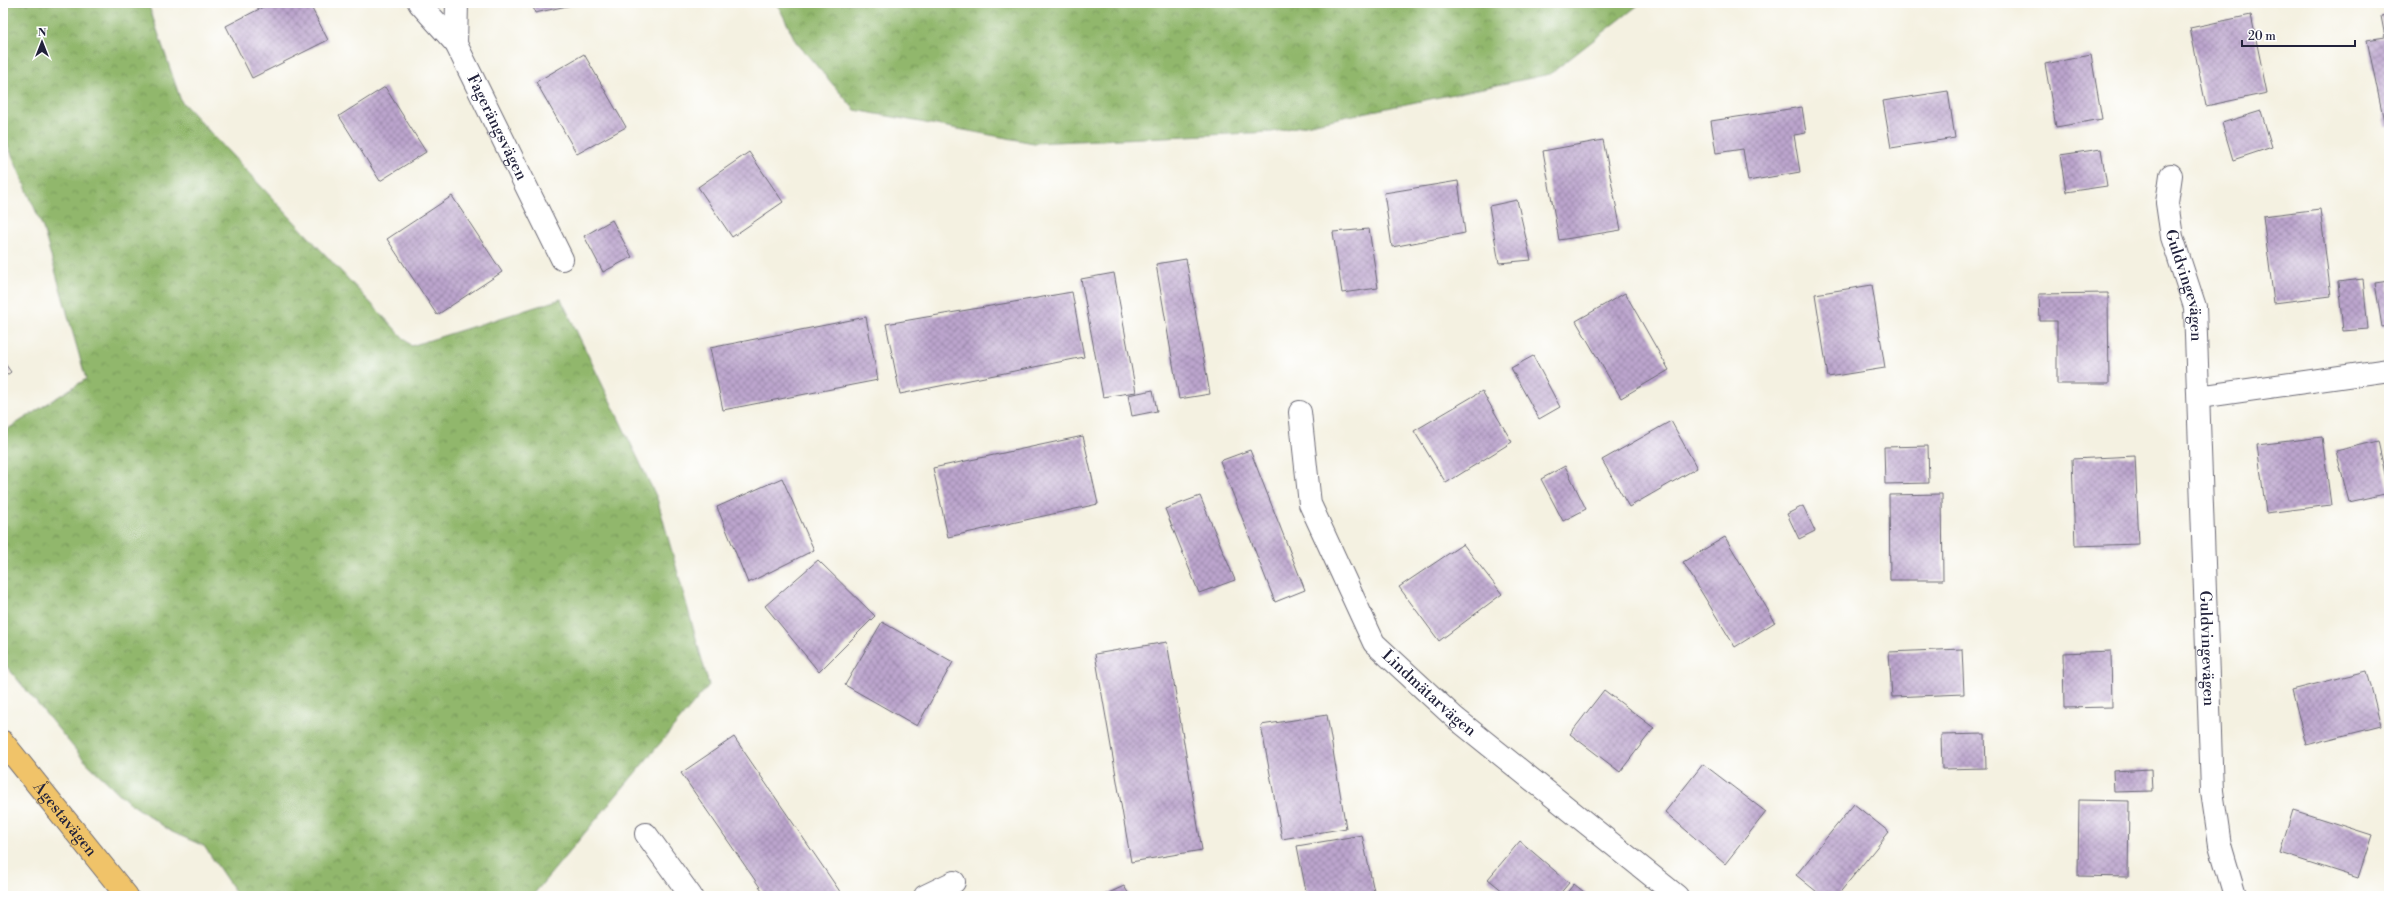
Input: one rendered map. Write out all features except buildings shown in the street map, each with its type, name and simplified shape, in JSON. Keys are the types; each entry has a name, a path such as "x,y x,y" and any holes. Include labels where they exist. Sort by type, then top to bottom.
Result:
{"main road":[{"name":"Ågestavägen","path":"3,742 127,896"}],"street":[{"name":"Fagerängsvägen","path":"419,3 456,44 562,259"},
{"path":"456,44 457,3"},
{"name":"Guldvingevägen","path":"2171,175 2167,202 2172,237 2194,307 2199,397 2212,791 2220,845 2235,896"},
{"path":"2199,397 2389,370"},
{"name":"Lindmätarvägen","path":"1300,412 1310,504 1374,643 1454,717 1677,896"},
{"path":"646,834 691,896"},
{"path":"924,896 954,882"}],"green space":[{"path":"3,3 148,3 181,101 411,346 561,299 657,498 709,685 532,896 238,896 204,846 172,832 127,801 84,760 3,662 3,432 86,379 43,228 3,134"},
{"path":"777,3 1641,3 1550,74 1272,132 1034,143 855,110 796,42"}]}
